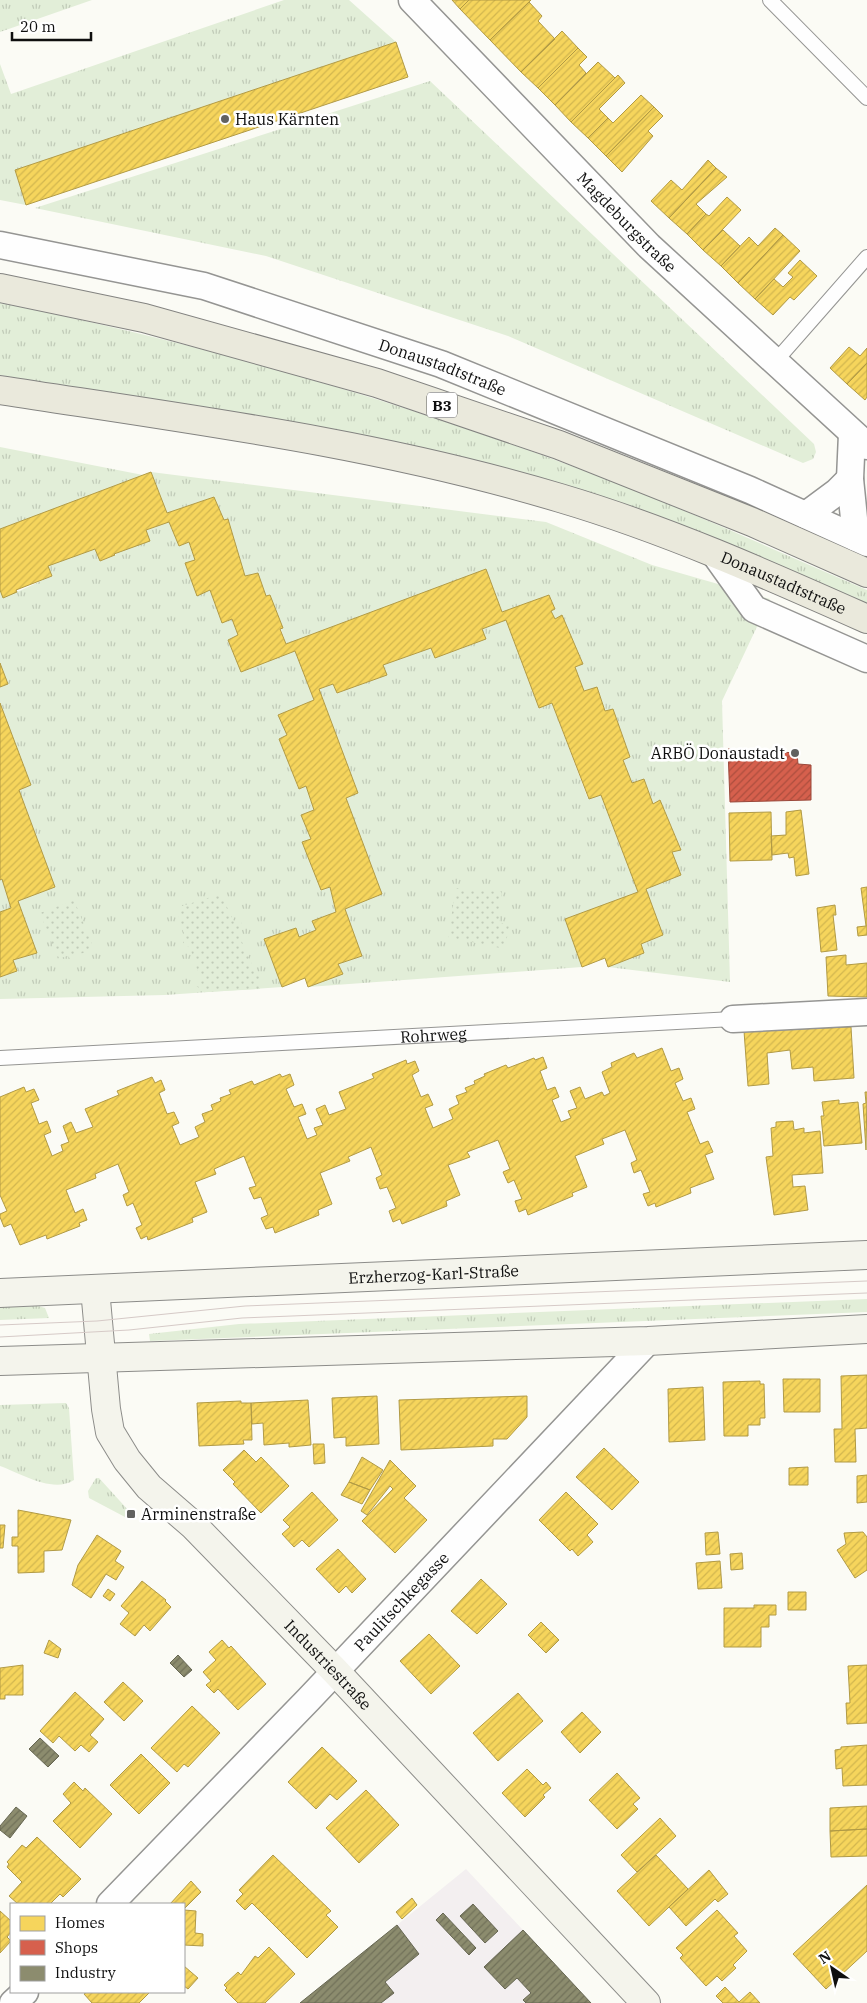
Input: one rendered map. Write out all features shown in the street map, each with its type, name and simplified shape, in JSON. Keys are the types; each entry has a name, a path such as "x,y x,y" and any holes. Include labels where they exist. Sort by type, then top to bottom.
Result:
{"main road":[{"name":"Donaustadtstraße","path":"0,288 144,318 377,383 559,445 752,522 867,573"},
{"name":"Donaustadtstraße","path":"0,390 334,444 436,466 560,498 674,536 867,619"},
{"name":"Erzherzog-Karl-Straße","path":"0,1293 867,1256"},
{"name":"Industriestraße","path":"95,1289 100,1357 110,1432 127,1460 149,1486 194,1526 335,1671 646,2003"},
{"path":"0,1361 648,1341 867,1329"}],"street":[{"name":"Magdeburgstraße","path":"412,0 649,246 774,363 860,440 850,479 861,541"},
{"name":"Donaustadtstraße","path":"0,244 204,286 441,364 750,490 861,541"},
{"path":"806,515 837,492 850,479"},
{"path":"714,553 754,610 867,658"},
{"name":"Rohrweg","path":"733,1019 867,1012"},
{"name":"Paulitschkegasse","path":"111,1903 335,1671 648,1341"},
{"path":"13,2003 24,1993"}],"lane":[{"path":"770,0 867,98"},
{"path":"774,363 867,257"},
{"name":"Rohrweg","path":"0,1058 733,1019"}],"shaded area":[{"path":"466,1869 591,2003 300,2003 397,1925"}],"green space":[{"path":"0,0 92,0 0,32"},
{"path":"284,0 349,0 396,42 15,170 26,205 0,200 0,64 11,94"},
{"path":"430,81 814,444 816,452 813,459 803,463 508,336 266,256 35,208"},
{"path":"0,303 144,335 286,372 497,439 642,493 867,590 867,607 594,495 533,476 404,444 0,375"},
{"path":"0,447 143,475 0,529"},
{"path":"151,472 546,522 652,565 770,599 722,701 730,982 608,967 643,953 641,944 663,935 646,889 680,875 672,852 681,849 660,800 653,804 644,779 632,783 623,760 630,757 613,709 605,711 597,687 584,691 575,667 583,664 562,616 555,619 551,611 555,608 549,595 502,612 486,569 286,644 270,595 266,596 258,573 245,576 228,519 224,520 214,497 167,513"},
{"path":"169,522 179,546 189,542 195,560 185,563 198,595 210,590 222,622 232,619 238,635 228,640 241,671 295,651 314,700 278,715 287,735 280,739 298,788 306,786 314,810 301,815 311,839 302,842 321,889 330,887 336,912 313,921 316,930 299,937 296,928 264,939 282,987 165,995 0,999 0,977 17,971 13,960 37,953 18,901 55,887 19,790 31,785 0,703 0,687 8,684 0,663 0,590 17,592 52,576 48,566 95,549 100,561 114,556 146,530"},
{"path":"506,620 539,708 552,703 588,799 601,795 638,892 565,919 582,967 308,987 342,974 338,964 362,956 345,909 346,798 358,793 319,689 333,684 337,693 386,675 383,665 431,648 435,658 485,639 482,629"},
{"path":"2,879 11,908 0,912 0,880"},
{"path":"456,888 502,892 499,922 509,926 505,949 448,937"},
{"path":"221,894 233,920 242,923 238,933 254,969 262,974 258,981 260,989 206,992 196,986 200,978 190,948 183,943 184,935 178,914 182,906"},
{"path":"74,900 94,949 69,958 67,956 58,959 40,913"},
{"path":"867,1299 867,1312 150,1341 149,1334 239,1324"},
{"path":"38,1306 45,1308 49,1318 0,1320 0,1307"},
{"path":"66,1403 69,1408 74,1480 66,1484 47,1484 0,1466 0,1405"},
{"path":"96,1478 99,1478 129,1511 125,1517 89,1498 88,1491"}],"building: Homes":[{"path":"452,0 469,0 460,9"},
{"path":"469,0 531,0 490,40 460,9"},
{"path":"529,2 542,16 538,21 555,39 521,72 490,40"},
{"path":"562,31 578,48 538,88 521,72"},
{"name":"Haus Kärnten","path":"396,42 408,77 26,205 15,170"},
{"path":"578,48 587,57 579,65 586,73 555,105 538,88"},
{"path":"598,62 615,78 571,122 555,105"},
{"path":"618,75 625,83 599,109 608,118 588,138 571,122"},
{"path":"641,95 654,107 606,156 588,138 608,118 613,123"},
{"path":"654,107 663,116 648,131 653,136 622,172 606,156"},
{"path":"708,160 716,168 669,218 651,201 671,180 682,190"},
{"path":"716,168 727,177 696,204 706,214 687,234 669,218"},
{"path":"727,197 741,210 703,250 687,234 706,214 709,216"},
{"path":"775,228 783,235 738,283 721,266 749,237 758,246"},
{"path":"723,230 740,246 721,266 703,250"},
{"path":"783,235 800,251 755,299 738,283"},
{"path":"800,260 817,276 794,300 790,297 773,315 755,299 774,279 783,287 793,277 788,273"},
{"path":"849,347 860,356 867,348 867,363 847,384 830,368"},
{"path":"867,363 867,397 865,400 847,384"},
{"path":"151,472 167,513 214,497 224,520 228,519 245,576 258,573 266,596 270,595 283,628 280,629 286,644 486,569 502,612 549,595 555,609 551,611 555,619 562,615 583,664 575,667 584,691 597,687 605,711 613,709 630,757 623,760 632,783 644,779 653,804 660,800 681,850 672,852 681,875 646,889 663,935 641,944 644,953 608,967 605,958 582,967 565,919 638,892 601,795 589,799 552,703 539,708 506,620 482,629 486,639 435,658 431,648 383,665 387,675 337,693 333,684 319,689 358,793 346,798 382,894 345,909 362,956 338,964 343,974 308,987 305,978 282,987 264,939 296,928 299,937 316,930 312,921 336,912 330,887 321,890 302,842 311,839 301,815 314,810 306,786 299,789 279,739 287,735 278,715 314,700 295,651 241,672 228,640 238,635 232,619 222,623 210,590 197,596 185,563 195,560 189,542 179,546 169,522 146,530 150,541 100,561 95,549 48,566 52,576 16,590 17,592 3,598 0,590 0,529"},
{"path":"0,663 8,684 0,687"},
{"path":"0,703 31,785 19,790 55,887 18,901 37,953 13,960 17,971 0,977 0,912 11,908 2,879 0,880"},
{"path":"801,810 809,874 796,876 794,857 789,858 788,853 772,855 771,836 786,835 786,812"},
{"path":"771,812 772,860 730,861 729,813"},
{"path":"867,887 867,935 858,936 857,927 866,926 861,888"},
{"path":"835,905 836,915 833,915 837,950 821,952 817,908"},
{"path":"846,955 846,965 867,963 867,997 828,996 826,957"},
{"path":"851,1027 854,1078 814,1081 813,1067 792,1069 790,1050 767,1053 769,1084 748,1086 744,1031"},
{"path":"662,1048 671,1071 679,1068 683,1079 675,1083 683,1101 691,1098 695,1109 687,1112 700,1144 708,1141 713,1152 705,1155 714,1179 690,1188 691,1193 656,1207 655,1203 648,1206 643,1194 650,1192 641,1170 634,1173 631,1163 637,1160 625,1130 602,1139 604,1144 575,1156 587,1187 572,1193 573,1196 528,1215 526,1209 519,1212 515,1201 522,1199 514,1180 508,1183 503,1172 510,1169 498,1140 467,1152 470,1157 448,1165 460,1195 446,1201 447,1206 402,1224 400,1219 393,1222 389,1211 396,1208 387,1187 380,1189 376,1178 382,1175 371,1147 348,1157 350,1161 320,1173 332,1204 318,1210 319,1215 275,1233 273,1227 266,1229 261,1218 268,1215 261,1197 254,1199 249,1188 256,1186 244,1156 214,1169 216,1174 195,1182 207,1212 192,1218 193,1222 148,1240 147,1236 141,1239 136,1228 142,1225 133,1203 127,1206 123,1195 129,1192 118,1164 95,1174 96,1178 66,1190 75,1213 83,1209 87,1220 79,1223 80,1226 47,1239 46,1235 20,1245 11,1224 4,1227 0,1217 0,1214 7,1211 0,1195 0,1097 24,1087 26,1092 34,1089 39,1100 31,1103 39,1124 47,1121 51,1132 44,1135 52,1156 63,1151 61,1145 69,1142 63,1126 71,1122 76,1133 93,1127 85,1109 119,1095 117,1091 152,1077 155,1083 161,1080 165,1090 159,1093 167,1114 174,1112 179,1123 172,1126 180,1145 199,1137 195,1127 205,1122 202,1114 213,1110 211,1105 221,1101 220,1098 231,1094 229,1090 252,1081 254,1085 280,1074 282,1077 290,1074 294,1085 286,1089 294,1107 302,1104 306,1114 298,1117 307,1139 317,1135 314,1128 323,1125 316,1109 325,1105 329,1115 346,1109 339,1092 374,1078 372,1074 406,1060 407,1064 415,1061 419,1071 412,1075 421,1097 428,1094 433,1105 425,1108 433,1128 453,1119 449,1109 459,1104 456,1096 467,1092 465,1088 475,1084 474,1081 485,1076 484,1074 506,1065 508,1068 534,1058 535,1060 543,1057 547,1068 540,1071 547,1090 555,1087 559,1097 552,1100 561,1122 571,1118 568,1111 577,1108 570,1091 580,1087 585,1099 602,1092 604,1096 610,1093 602,1072 612,1067 611,1063 634,1053 637,1058"},
{"path":"865,1092 867,1092 866,1150 863,1104 866,1103"},
{"path":"839,1100 839,1104 858,1102 862,1143 824,1146 821,1116 824,1116 822,1102"},
{"path":"793,1121 794,1130 804,1128 804,1133 820,1131 823,1173 792,1175 793,1187 805,1186 808,1210 774,1215 766,1157 773,1156 771,1128 776,1127 776,1122"},
{"path":"867,1375 867,1428 855,1429 856,1462 835,1462 834,1429 842,1429 841,1376"},
{"path":"783,1379 820,1379 820,1412 784,1412"},
{"path":"760,1381 760,1384 764,1384 765,1418 760,1418 760,1425 748,1425 748,1436 724,1436 723,1382"},
{"path":"703,1387 705,1440 669,1442 668,1389"},
{"path":"377,1396 379,1444 346,1446 346,1437 334,1438 332,1398"},
{"path":"527,1396 527,1417 507,1439 493,1439 493,1446 401,1450 399,1400"},
{"path":"308,1400 311,1445 289,1447 289,1443 264,1445 263,1423 252,1424 251,1403"},
{"path":"241,1401 241,1403 251,1403 252,1440 243,1440 244,1444 199,1446 197,1403"},
{"path":"313,1444 324,1444 325,1463 314,1464"},
{"path":"604,1448 639,1482 612,1510 576,1477"},
{"path":"244,1450 256,1462 261,1457 289,1486 261,1513 233,1484 235,1482 223,1470"},
{"path":"362,1457 383,1470 370,1490 349,1482"},
{"path":"390,1460 416,1486 404,1498 427,1520 395,1553 362,1521 393,1489 390,1486 367,1515 361,1511"},
{"path":"808,1467 808,1485 789,1485 789,1468"},
{"path":"867,1475 867,1502 857,1503 857,1476"},
{"path":"349,1482 370,1490 362,1504 341,1495"},
{"path":"312,1492 338,1520 309,1547 302,1540 294,1547 282,1534 290,1527 283,1520"},
{"path":"566,1492 598,1524 587,1535 593,1542 578,1556 572,1549 570,1551 539,1520"},
{"path":"18,1510 71,1520 62,1550 44,1551 44,1572 18,1573 18,1546 12,1546 12,1537 18,1537"},
{"path":"0,1525 5,1525 3,1548 0,1548"},
{"path":"718,1532 720,1554 706,1555 705,1533"},
{"path":"863,1532 867,1537 867,1570 855,1578 837,1550 846,1544 844,1533"},
{"path":"97,1535 121,1551 115,1561 124,1567 116,1580 106,1574 91,1598 72,1585 78,1565"},
{"path":"338,1549 366,1579 352,1593 346,1586 339,1593 316,1569"},
{"path":"742,1553 743,1569 731,1570 730,1554"},
{"path":"720,1561 722,1588 698,1589 696,1563"},
{"path":"481,1579 507,1604 477,1634 451,1611"},
{"path":"142,1581 166,1600 171,1607 150,1631 144,1625 135,1636 120,1624 129,1613 121,1606"},
{"path":"108,1589 115,1594 110,1601 103,1596"},
{"path":"788,1592 806,1592 806,1610 788,1610"},
{"path":"754,1605 776,1605 776,1615 769,1615 769,1627 761,1627 761,1647 724,1647 724,1608 754,1608"},
{"path":"541,1622 559,1640 546,1653 528,1635"},
{"path":"429,1634 460,1666 431,1694 400,1661"},
{"path":"49,1640 61,1649 58,1658 44,1653"},
{"path":"222,1640 229,1648 231,1646 266,1684 238,1710 218,1689 214,1693 206,1685 211,1681 203,1672 216,1660 209,1652"},
{"path":"23,1665 23,1695 5,1695 5,1699 0,1699 0,1668"},
{"path":"867,1665 867,1723 847,1724 846,1703 850,1703 848,1666"},
{"path":"123,1682 143,1701 124,1721 104,1702"},
{"path":"75,1692 104,1719 90,1735 98,1742 89,1752 81,1745 75,1751 59,1736 53,1743 40,1731"},
{"path":"518,1693 543,1721 498,1761 473,1733"},
{"path":"192,1706 220,1733 188,1767 184,1764 177,1772 151,1748"},
{"path":"582,1712 601,1732 580,1753 561,1732"},
{"path":"867,1745 867,1785 843,1786 842,1768 836,1769 835,1750 841,1749 841,1747"},
{"path":"322,1747 357,1781 337,1800 330,1794 316,1809 288,1782"},
{"path":"141,1754 170,1783 139,1814 110,1785"},
{"path":"527,1769 543,1785 546,1782 551,1788 543,1795 545,1797 525,1817 502,1793"},
{"path":"617,1773 640,1798 633,1804 638,1809 617,1829 589,1800"},
{"path":"74,1782 83,1791 85,1788 112,1814 80,1848 53,1821 71,1803 63,1794"},
{"path":"366,1790 399,1825 359,1863 326,1828"},
{"path":"867,1806 867,1829 830,1831 830,1808"},
{"path":"660,1818 676,1836 637,1872 621,1855"},
{"path":"867,1829 867,1856 831,1857 830,1831"},
{"path":"37,1837 81,1879 63,1897 60,1894 51,1903 17,1903 9,1896 22,1882 7,1867 9,1864 7,1862 22,1845 26,1848"},
{"path":"273,1855 331,1911 326,1915 338,1927 307,1958 252,1903 245,1910 236,1901 243,1894 239,1890"},
{"path":"656,1855 688,1889 649,1926 617,1891"},
{"path":"709,1870 728,1894 718,1902 715,1899 686,1926 669,1907"},
{"path":"191,1881 201,1892 185,1908 185,1903 171,1903"},
{"path":"867,1885 867,1951 826,1989 793,1954"},
{"path":"412,1898 417,1905 402,1919 396,1912"},
{"path":"185,1910 196,1911 195,1933 203,1934 203,1946 185,1945"},
{"path":"717,1910 738,1933 734,1936 747,1951 733,1965 736,1968 722,1981 717,1976 706,1986 680,1958 683,1955 676,1948"},
{"path":"0,1911 10,1920 10,1933 7,1937 10,1942 0,1953"},
{"path":"269,1947 295,1974 265,2003 238,2003 225,1990 227,1988 224,1985 238,1972 241,1975 255,1956 258,1958"},
{"path":"185,1967 198,1978 188,1989 185,1987"},
{"path":"725,1987 739,2002 750,1992 760,2003 723,2003 716,1996"},
{"path":"149,1993 139,2003 92,2003 84,1994"}],"building: Shops":[{"path":"728,749 797,753 798,764 811,765 811,800 730,802"}],"building: Industry":[{"path":"178,1655 192,1670 184,1677 170,1663"},
{"path":"40,1738 59,1756 48,1767 29,1749"},
{"path":"16,1807 27,1816 10,1838 0,1830 0,1826"},
{"path":"473,1904 498,1931 485,1943 460,1916"},
{"path":"443,1913 476,1948 469,1955 436,1920"},
{"path":"397,1925 419,1954 385,1982 394,1993 381,2003 300,2003"},
{"path":"523,1930 591,2003 526,2003 523,2000 531,1993 517,1978 505,1989 484,1967"}],"tram line":[{"path":"0,1325 97,1321 245,1306 867,1281"},
{"path":"0,1337 129,1330 242,1318 867,1293"}],"place":[{"name":"Haus Kärnten","path":"225,119"},
{"name":"ARBÖ Donaustadt","path":"795,753"},
{"name":"Arminenstraße","path":"131,1514"}]}
